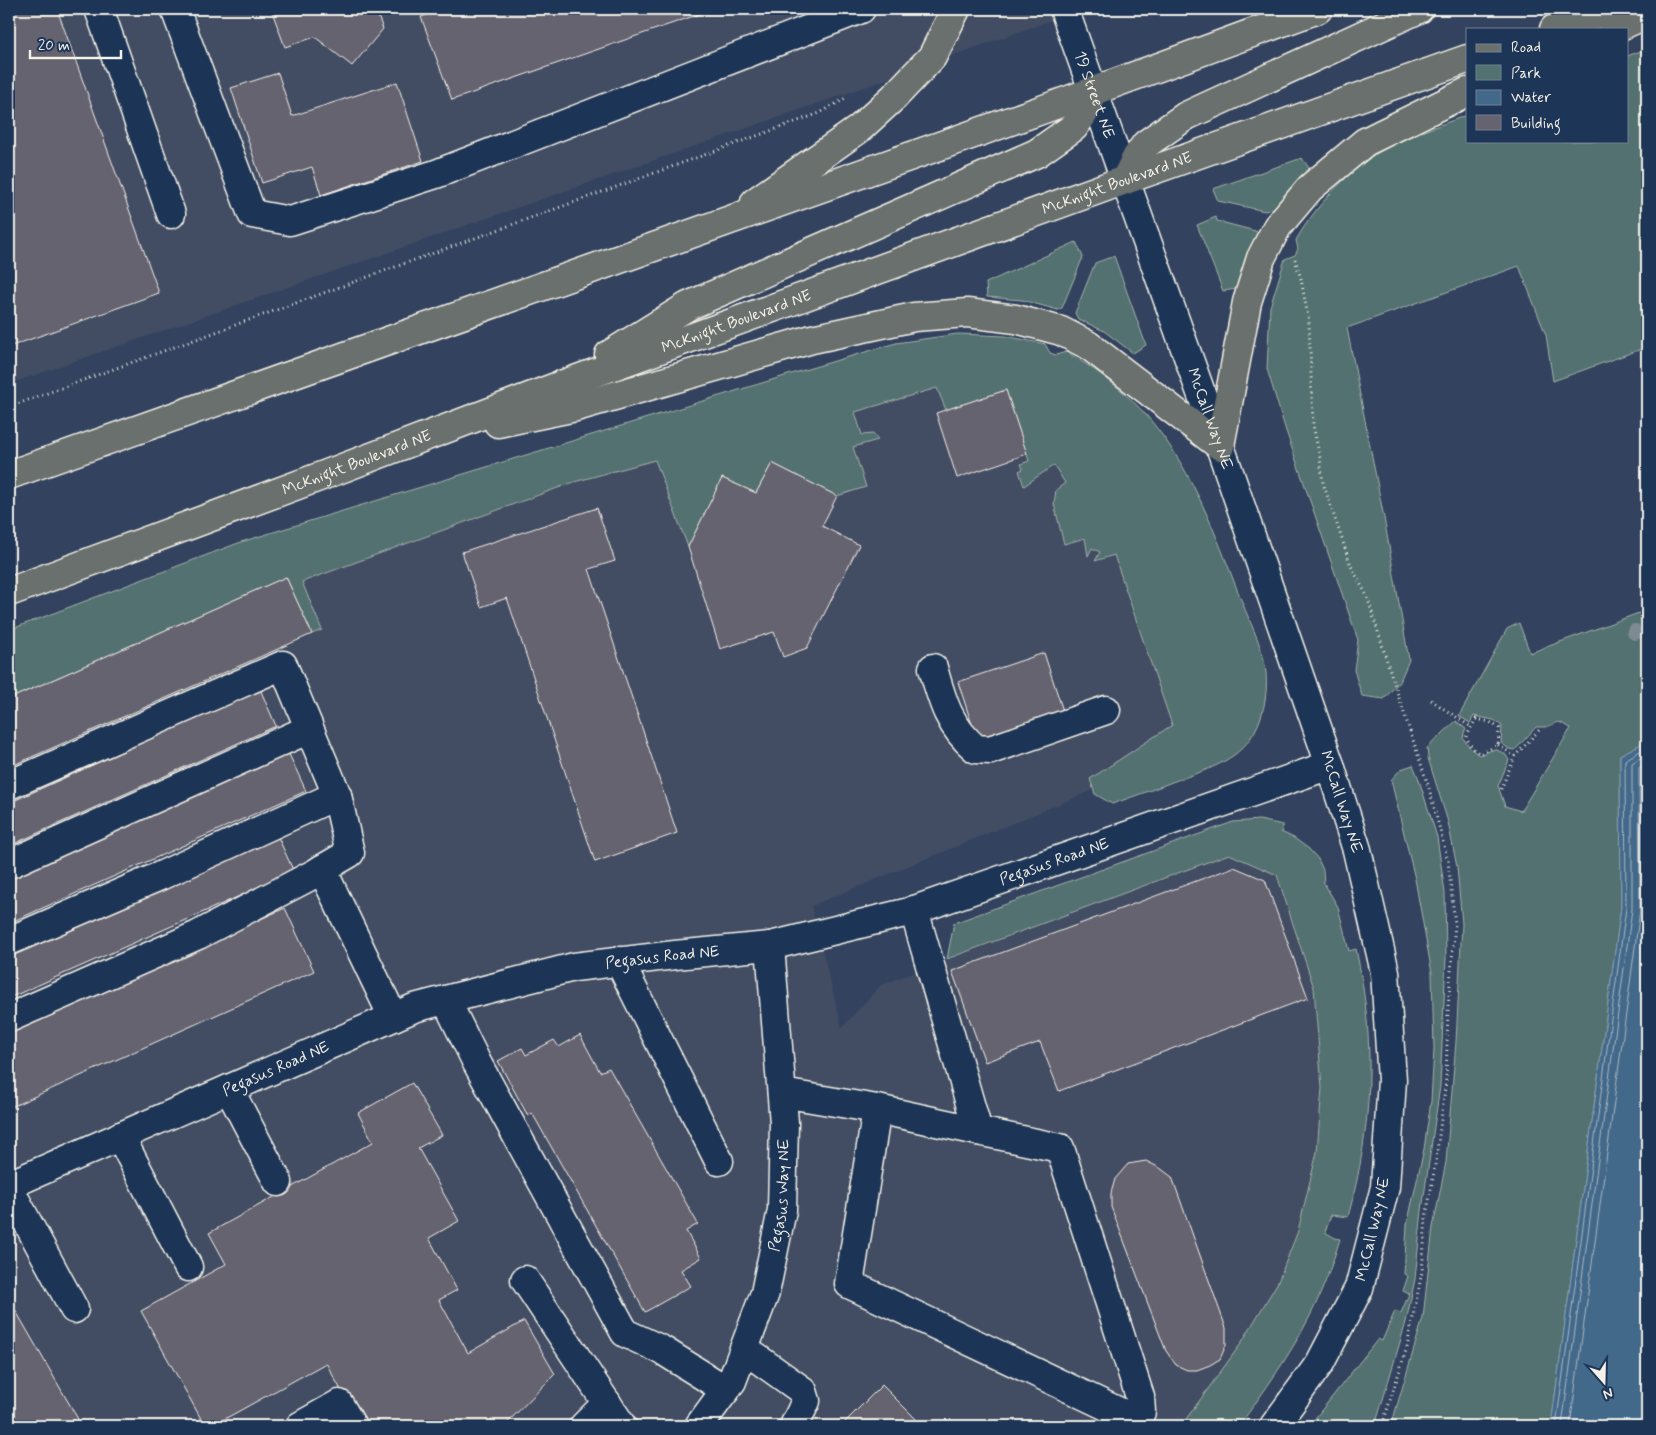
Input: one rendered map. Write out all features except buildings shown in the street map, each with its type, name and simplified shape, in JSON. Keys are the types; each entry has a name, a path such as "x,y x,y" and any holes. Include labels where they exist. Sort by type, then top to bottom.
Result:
{"main road":[{"path":"725,222 859,129 894,97 932,57 956,9"},
{"path":"9,476 1094,91 1318,9"},
{"path":"1125,180 1136,158 1146,144 1186,116 1419,9"},
{"path":"1557,28 1611,9"},
{"path":"1616,28 1647,14"},
{"name":"McKnight Boulevard NE","path":"9,592 561,384 1125,180 1466,60"},
{"path":"561,384 688,306 1037,153 1074,127 1084,113 1094,91"},
{"path":"419,439 576,407 812,339 914,317 967,313 1016,319 1061,331 1088,345 1220,446 1247,302 1261,258 1277,227 1310,188 1365,142 1466,92"}],"street":[{"path":"98,9 171,214"},
{"path":"175,9 252,214 290,221 436,174 861,9"},
{"name":"19 Street NE","path":"1064,9 1125,180"},
{"name":"McCall Way NE","path":"1125,180 1220,446 1330,765 1357,850 1385,972 1392,1080 1386,1187 1360,1288 1320,1363 1274,1426"},
{"path":"9,785 282,665 337,795 350,853 198,935 9,1018"},
{"path":"933,668 944,705 953,724 961,736 976,749 990,750 1106,710"},
{"path":"9,864 309,729"},
{"name":"Pegasus Road NE","path":"9,1187 120,1136 414,1008 574,967 770,946 914,910 1330,765"},
{"path":"9,941 160,876 337,795"},
{"path":"322,869 393,1017"},
{"path":"914,910 978,1131"},
{"name":"Pegasus Way NE","path":"699,1426 732,1381 764,1293 782,1210 784,1123 770,946"},
{"path":"619,962 719,1161"},
{"path":"446,1000 477,1063 625,1333 662,1350 726,1390"},
{"path":"229,1089 278,1182"},
{"path":"782,1093 877,1109 1060,1148 1140,1397 1141,1412 1130,1417 849,1284 877,1109"},
{"path":"120,1136 188,1267"},
{"path":"9,1187 74,1309"},
{"path":"525,1280 622,1426"},
{"path":"744,1349 803,1390 806,1401 794,1426"},
{"path":"584,1426 607,1403"},
{"path":"300,1426 339,1404 352,1426"}],"path":[{"path":"9,407 820,113 853,94"},
{"path":"1294,258 1301,280 1309,322 1313,425 1323,483 1351,566 1367,596 1429,788 1448,861 1455,924 1448,1007 1446,1080 1436,1160 1426,1218 1422,1272 1407,1347 1382,1426"},
{"path":"1431,700 1471,727"},
{"path":"1476,719 1490,722 1499,728 1498,744 1480,754 1472,748 1466,737 1476,719"},
{"path":"1501,789 1515,756 1541,728"},
{"path":"1498,744 1515,756"}],"shaded area":[{"path":"9,9 1083,9 822,102 9,384"},
{"path":"956,364 1072,388 1205,744 811,906 842,1028 881,985 1229,854 1277,875 1314,988 1322,1088 1317,1152 1298,1231 1278,1282 1240,1345 1181,1426 9,1426 9,681 161,614 647,450"}],"green space":[{"path":"1647,49 1647,347 1553,381 1546,335 1519,266 1347,328 1409,660 1400,681 1384,699 1362,696 1354,670 1358,640 1286,431 1267,369 1270,307 1285,259 1295,255 1298,249 1296,240 1303,228 1330,194 1373,156 1395,143 1466,115 1466,142 1628,142 1628,56"},
{"path":"1302,158 1309,168 1275,208 1265,211 1218,201 1213,189"},
{"path":"1216,217 1217,221 1259,232 1246,260 1237,289 1223,291 1197,225"},
{"path":"1076,242 1083,257 1062,308 1058,310 1022,300 987,297 986,283"},
{"path":"1114,256 1146,345 1133,353 1104,331 1078,319 1075,313 1095,263"},
{"path":"958,334 1005,336 1045,344 1050,353 1056,355 1066,352 1106,378 1141,410 1162,435 1187,473 1217,537 1257,637 1265,664 1265,699 1255,732 1243,748 1225,761 1204,771 1112,804 1095,794 1090,779 1172,725 1114,555 1095,561 1100,552 1092,548 1088,556 1085,538 1064,544 1054,504 1056,490 1065,483 1054,465 1024,486 1019,471 1023,469 1021,464 1029,461 1006,390 946,410 937,388 855,412 862,435 873,434 878,440 853,447 866,487 837,496 772,463 756,493 722,478 688,547 655,460 574,482 302,582 322,630 312,634 286,577 9,699 9,630 241,542 896,343"},
{"path":"1647,610 1647,741 1620,755 1621,907 1551,1426 1391,1426 1423,1318 1433,1227 1446,1162 1456,1042 1462,924 1457,867 1448,822 1428,758 1427,748 1456,721 1466,729 1463,738 1471,749 1479,755 1495,749 1505,754 1509,760 1498,786 1505,806 1521,811 1571,728 1559,722 1546,727 1536,727 1515,750 1509,749 1501,743 1502,726 1494,720 1474,716 1470,723 1459,716 1507,629 1519,623 1530,653"},
{"path":"1413,765 1437,837 1445,893 1446,958 1440,1086 1422,1210 1415,1279 1406,1322 1375,1426 1309,1426 1378,1339 1382,1341 1395,1311 1401,1313 1409,1294 1403,1291 1408,1276 1404,1274 1407,1225 1424,1149 1431,1101 1434,1049 1432,973 1415,879 1391,780 1401,769"},
{"path":"1259,820 1283,825 1281,832 1294,838 1309,849 1318,859 1323,870 1324,883 1338,907 1349,951 1356,949 1367,1018 1369,1051 1367,1117 1363,1150 1348,1217 1331,1215 1325,1232 1340,1239 1327,1277 1303,1329 1277,1372 1239,1426 1181,1426 1240,1345 1278,1282 1298,1231 1317,1152 1322,1088 1314,988 1277,875 1229,854 947,959 954,923 1233,822"}],"water":[{"path":"1647,741 1647,1426 1551,1426 1621,907 1620,755"}]}
